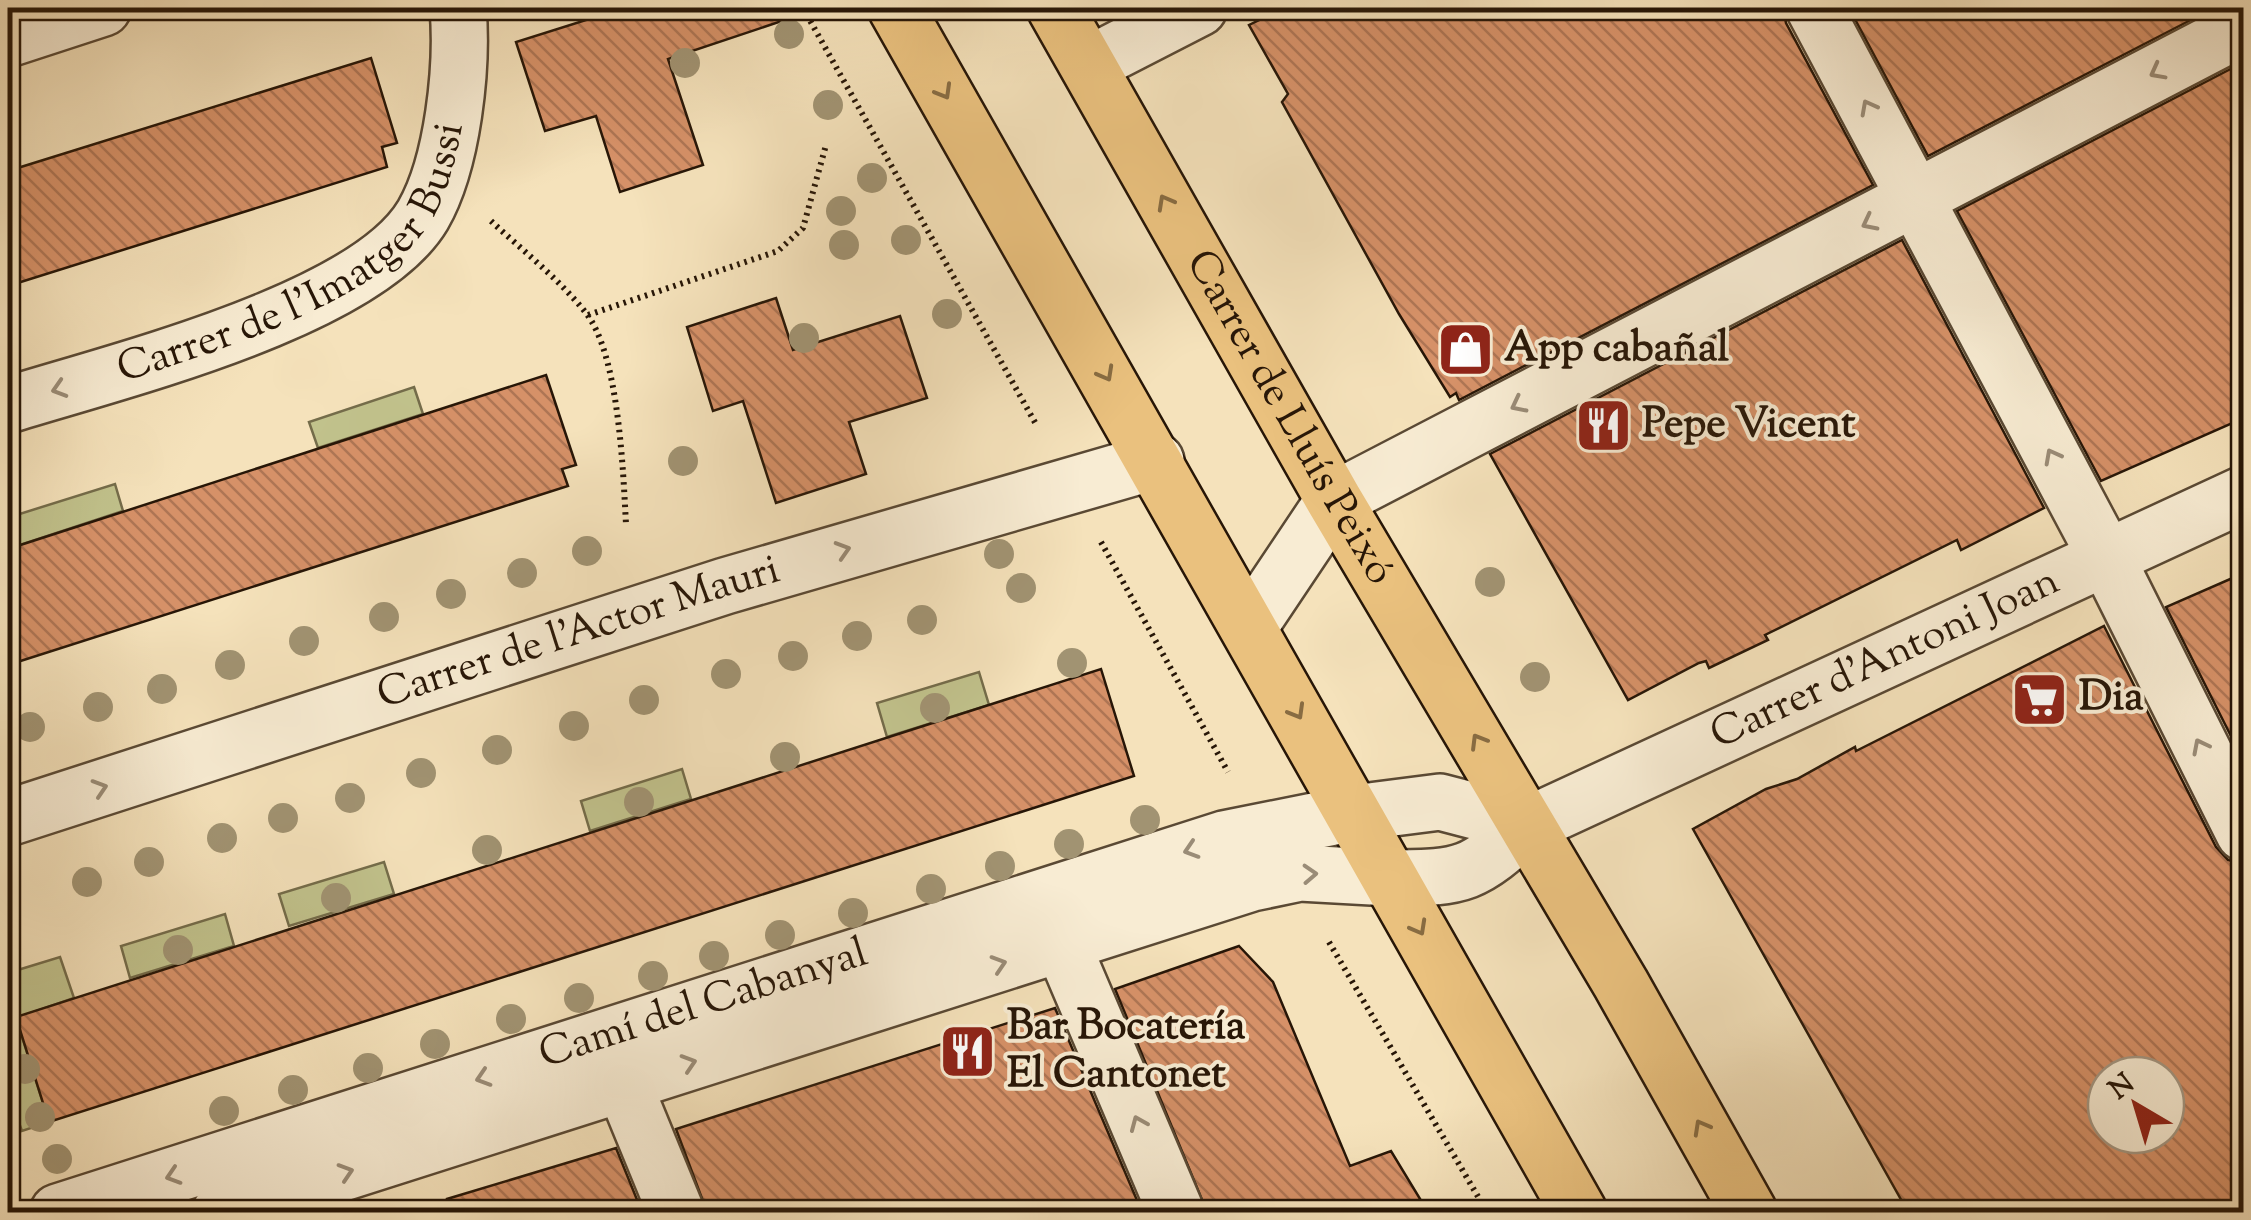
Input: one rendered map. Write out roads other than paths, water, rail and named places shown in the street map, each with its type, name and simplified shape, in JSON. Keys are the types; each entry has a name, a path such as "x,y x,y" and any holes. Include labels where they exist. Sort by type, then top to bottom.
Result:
{"main road":[{"path":"896,8 1578,1212"},
{"name":"Carrer de Lluís Peixó","path":"1055,8 1334,500 1528,824 1749,1212"}],"street":[{"path":"8,39 104,8"},
{"name":"Carrer de l'Imatger Bussi","path":"8,405 250,329 329,291 376,262 422,217 442,170 457,81 458,8"},
{"path":"1088,65 1199,8"},
{"path":"1814,8 2104,555 2244,833"},
{"path":"1250,627 1334,500 2244,27"},
{"name":"Carrer de l'Actor Mauri","path":"8,818 725,586 1156,461"},
{"name":"Carrer d'Antoni Joan","path":"1390,878 1452,878 1483,866 1528,824 1660,766 2104,555 2244,494"},
{"name":"Camí del Cabanyal","path":"1052,921 1224,838 1354,813 1440,802 1528,824"},
{"name":"Camí del Cabanyal","path":"58,1212 614,1062 1052,921 1300,873 1390,878"},
{"path":"1052,921 1176,1212"},
{"path":"614,1062 676,1212"},
{"name":"Camí del Cabanyal","path":"220,1212 614,1062"}],"place":[{"name":"App cabañal","path":"1465,350"},
{"name":"Pepe Vicent","path":"1603,426"},
{"name":"Dia","path":"2040,699"},
{"name":"Bar Bocatería El Cantonet","path":"968,1052"}]}
